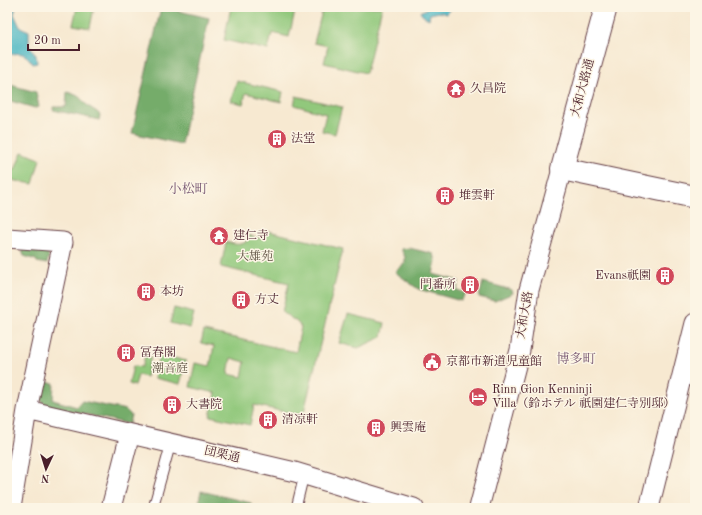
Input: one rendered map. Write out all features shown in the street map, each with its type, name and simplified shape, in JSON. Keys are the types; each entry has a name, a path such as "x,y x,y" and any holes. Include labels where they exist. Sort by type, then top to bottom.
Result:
{"street":[{"name":"大和大路通","path":"562,169 606,7"},
{"path":"562,169 695,197"},
{"name":"大和大路","path":"479,508 520,350 529,290 562,169"},
{"path":"7,238 63,242 27,410 11,508"},
{"path":"649,508 695,323"},
{"name":"団栗通","path":"27,410 304,475 414,508"},
{"path":"111,508 130,434"}],"lane":[{"path":"153,508 171,443"},
{"path":"296,508 304,475"}],"green space":[{"path":"77,7 94,7 90,28 73,25"},
{"path":"161,7 209,18 181,144 132,133"},
{"path":"231,7 296,7 289,37 272,33 268,50 224,40"},
{"path":"323,7 382,7 366,73 324,63 328,46 314,43"},
{"path":"237,81 283,92 281,102 246,93 243,104 231,101"},
{"path":"7,84 36,92 39,107 35,108 7,100"},
{"path":"67,92 79,97 98,113 100,115 99,120 53,110 53,107 66,107"},
{"path":"296,96 342,107 335,134 322,131 326,114 294,105"},
{"path":"22,152 40,159 33,184 11,180 7,175 7,168 15,170"},
{"name":"大雄苑","path":"264,230 343,249 303,416 254,405 250,425 210,416 216,393 190,387 195,363 210,366 214,346 201,343 204,331 296,352 301,327 297,322 282,312 289,283 221,267 226,242 241,244 246,242 247,235 262,239","holes":["231,358 245,362 242,377 228,374"]},
{"path":"409,248 434,254 436,261 433,274 459,281 457,290 466,293 461,301 418,289 395,272 405,263 405,257 401,249"},
{"path":"22,249 46,251 49,254 47,264 37,262 36,260 24,256"},
{"path":"483,282 512,290 513,293 495,301 479,297"},
{"path":"174,308 194,313 190,328 170,323"},
{"path":"348,314 385,323 382,337 358,348 339,343"},
{"name":"潮音庭","path":"159,354 186,361 180,384 154,378"},
{"path":"145,356 151,357 146,377 138,375 135,386 129,384 133,366 142,367"},
{"path":"45,382 54,383 53,400 77,407 82,401 126,410 131,415 129,424 44,405 41,399"},
{"path":"201,491 251,503 252,508 208,508 199,500"}],"water":[{"path":"7,7 16,7 14,14 20,27 29,31 29,46 36,55 37,63 33,64 28,57 19,53 7,56"},
{"path":"430,7 450,7 450,10 447,14 439,12 430,14 429,19 423,16 420,12"}],"place":[{"name":"久昌院","path":"456,89"},
{"name":"法堂","path":"277,139"},
{"name":"堆雲軒","path":"445,196"},
{"name":"建仁寺","path":"219,236"},
{"name":"Evans祇園","path":"665,276"},
{"name":"門番所","path":"470,285"},
{"name":"本坊","path":"146,292"},
{"name":"方丈","path":"241,300"},
{"name":"冨春閣","path":"126,353"},
{"name":"京都市新道児童館","path":"432,362"},
{"name":"Rinn Gion Kenninji Villa（鈴ホテル 祇園建仁寺別邸）","path":"478,397"},
{"name":"大書院","path":"172,405"},
{"name":"清凉軒","path":"268,420"},
{"name":"興雲庵","path":"376,428"}],"district":[{"name":"小松町","path":"188,189"},
{"name":"博多町","path":"576,359"}]}
